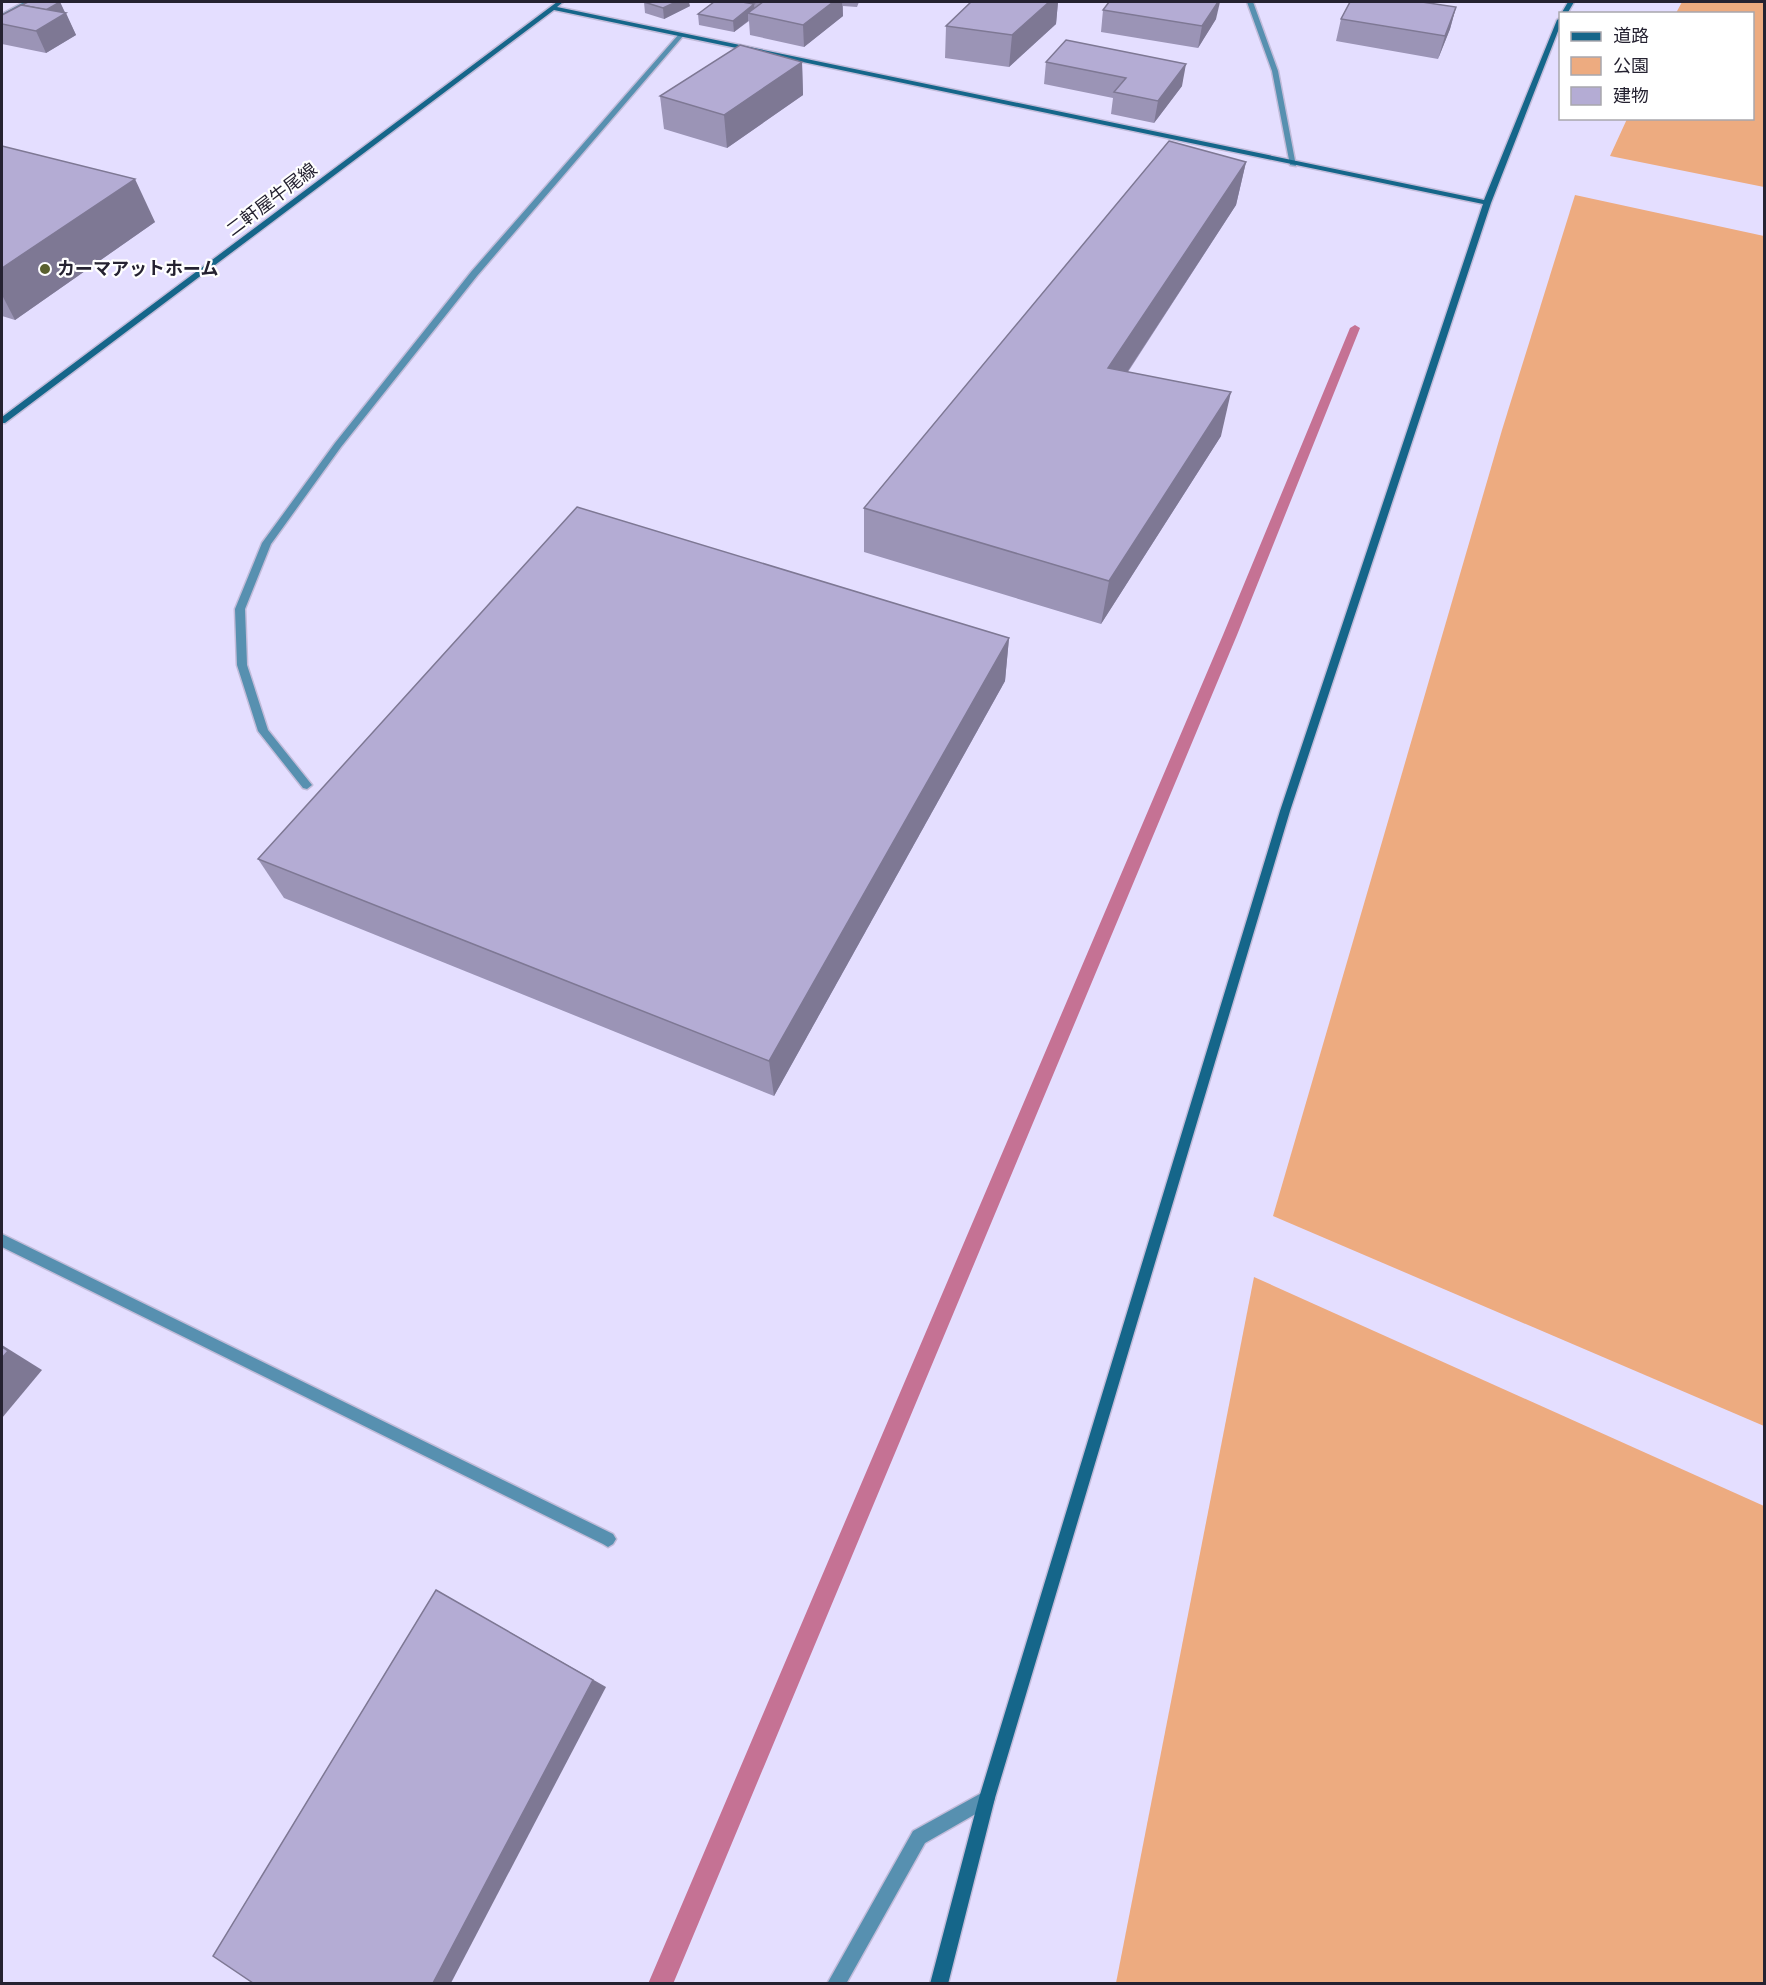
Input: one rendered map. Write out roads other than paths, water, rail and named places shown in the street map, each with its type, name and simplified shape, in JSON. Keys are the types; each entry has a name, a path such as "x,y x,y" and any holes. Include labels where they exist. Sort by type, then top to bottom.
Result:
{"street":[{"path":"2,16 28,2"},
{"name":"二軒屋牛尾線","path":"2,421 561,2"},
{"path":"1250,2 1275,71 1294,165"},
{"path":"554,8 1488,204"},
{"path":"939,1983 987,1797 1285,811 1488,204 1559,23"},
{"path":"307,785 262,731 242,665 240,609 267,543 338,445 474,274 681,35"},
{"path":"2,1240 608,1539"},
{"path":"836,1983 919,1837 987,1797"}],"waterway":[{"path":"660,1984 1230,635 1355,328"}],"place":[{"name":"カーマアットホーム","path":"45,269"}]}
